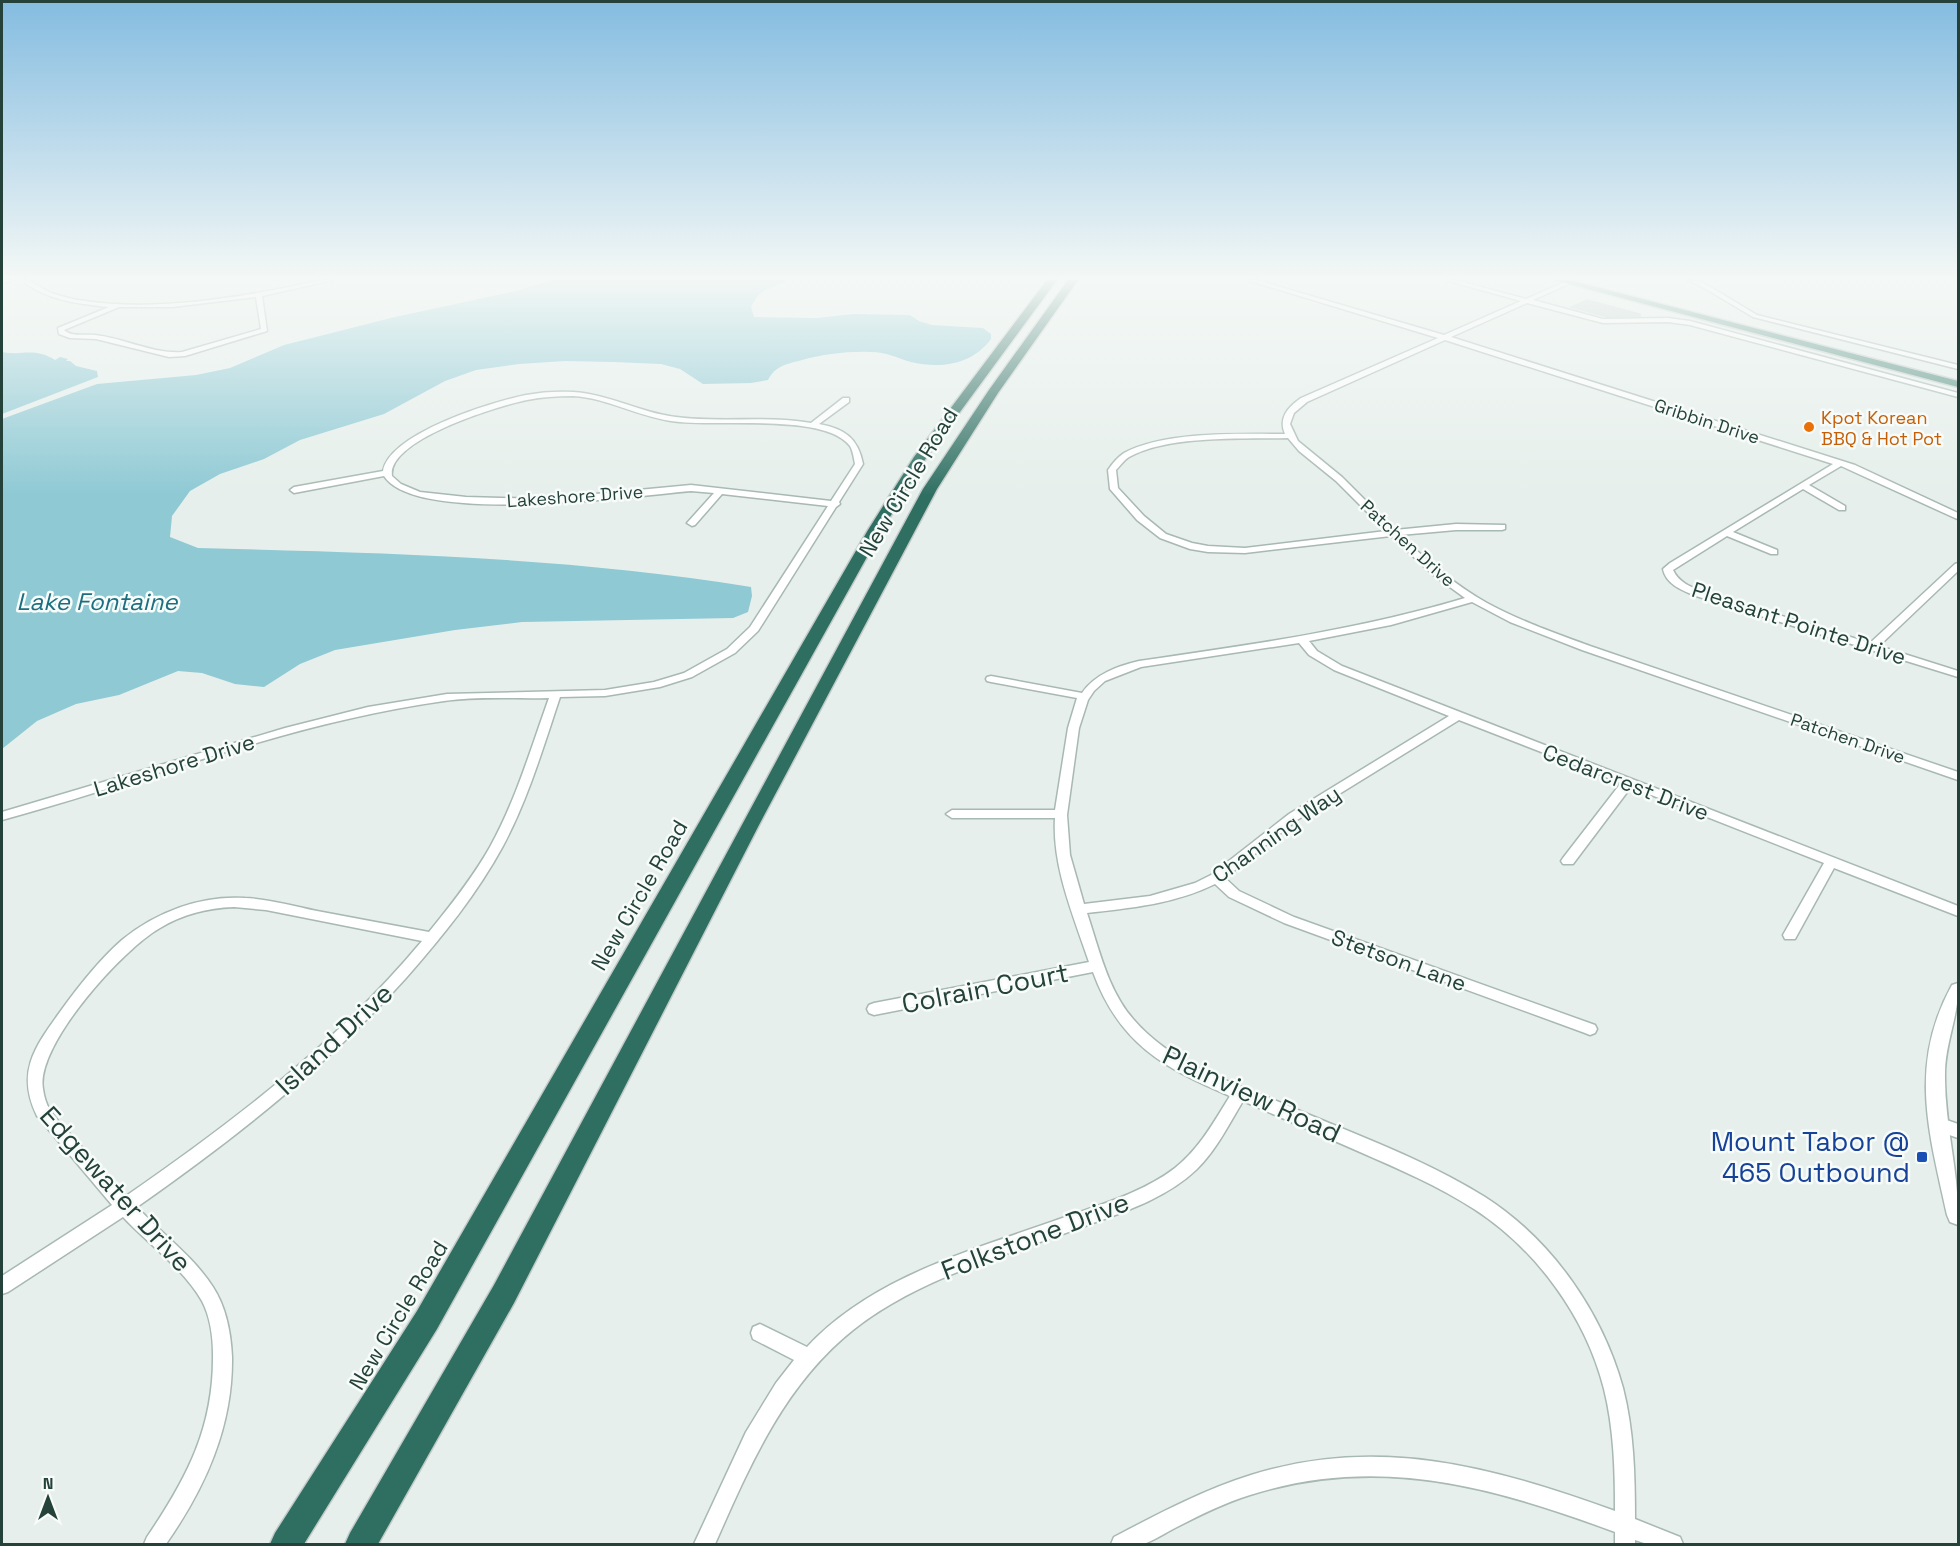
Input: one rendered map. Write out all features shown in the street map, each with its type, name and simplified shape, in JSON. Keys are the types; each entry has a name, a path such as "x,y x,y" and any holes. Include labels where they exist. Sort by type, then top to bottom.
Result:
{"highway":[{"name":"New Circle Road","path":"286,1545 427,1320 875,530 918,460 1006,352"},
{"name":"New Circle Road","path":"361,1545 504,1294 766,795 930,489 1015,352"},
{"path":"1837,352 1959,384"},
{"path":"1862,352 1959,377"}],"street":[{"path":"157,352 169,355 188,352"},
{"path":"1414,352 1298,404 1287,416 1286,426 1290,436 1155,444 1133,451 1117,462 1112,469 1111,480 1114,489 1153,530 1172,540 1200,548 1245,551 1466,525 1502,526"},
{"name":"Gribbin Drive","path":"1491,352 1840,463 1881,479 1959,516"},
{"path":"1798,352 1959,395"},
{"path":"1900,352 1959,367"},
{"name":"Lakeshore Drive","path":"2,816 289,730 358,712 447,697 605,693 657,685 688,675 725,655 754,629 836,504 857,471 860,457 847,440 814,424 777,420 685,422 647,414 592,396 545,395 503,403 418,438 393,457 386,473 398,486 418,494 478,501 543,502 677,488 721,490 836,504"},
{"path":"814,424 846,400"},
{"name":"Patchen Drive","path":"1290,436 1433,570 1473,599 1528,626 1586,648 1959,776"},
{"name":"Pleasant Pointe Drive","path":"1840,463 1673,565 1668,569 1673,579 1681,586 1700,594 1959,674"},
{"path":"294,490 386,473"},
{"path":"1804,486 1842,508"},
{"path":"692,523 721,490"},
{"path":"1727,533 1774,552"},
{"path":"1872,647 1959,566"},
{"path":"992,679 1082,696 1107,675 1138,664 1302,640 1406,620 1473,599"},
{"name":"Cedarcrest Drive","path":"1302,640 1313,653 1338,668 1959,911"},
{"name":"Island Drive","path":"2,1286 127,1207 236,1126 338,1040 391,986 470,889 509,821 555,695"},
{"name":"Plainview Road","path":"1082,696 1075,716 1061,814 1061,844 1097,966 1118,1010 1140,1037 1176,1064 1443,1181 1473,1198 1505,1222 1537,1252 1561,1281 1585,1318 1601,1347 1611,1374 1619,1408 1625,1535"},
{"name":"Channing Way","path":"1079,909 1159,898 1200,886 1216,878 1293,817 1457,716"},
{"path":"1568,861 1628,783"},
{"path":"952,814 1061,814"},
{"path":"1790,935 1831,862"},
{"name":"Stetson Lane","path":"1216,878 1234,894 1289,920 1590,1029"},
{"name":"Edgewater Drive","path":"154,1545 192,1486 212,1438 222,1400 224,1374 220,1330 207,1292 45,1116 36,1096 34,1079 37,1064 45,1046 126,944 160,921 181,912 234,902 432,938"},
{"name":"Colrain Court","path":"874,1009 1097,966"},
{"path":"1959,990 1942,1023 1934,1070 1938,1124 1959,1215"},
{"name":"Folkstone Drive","path":"704,1545 756,1433 788,1382 820,1346 860,1314 898,1291 945,1270 1127,1202 1167,1182 1192,1164 1206,1148 1240,1093"},
{"path":"1938,1124 1959,1131"},
{"path":"760,1333 810,1358"},
{"path":"1121,1545 1208,1502 1252,1484 1310,1471 1363,1465 1403,1465 1444,1470 1520,1488 1625,1535 1673,1545"}],"water":[{"path":"2,352 35,353 55,360 60,357 68,359 66,361 76,366 97,371 98,377 2,414"},
{"name":"Lake Fontaine","path":"267,352 860,352 819,356 787,364 778,368 768,380 751,383 703,384 680,369 661,364 565,361 476,370 445,381 384,414 300,440 264,459 220,474 190,491 172,516 170,537 198,548 475,558 682,577 751,587 752,596 748,612 733,618 522,622 455,630 335,650 300,664 264,687 235,684 202,673 178,671 119,695 76,704 37,721 2,749 2,419 97,384 196,375 230,368"},
{"name":"Lake Fontaine","path":"865,352 978,352 965,360 944,365 911,362 882,353"}],"place":[{"name":"Kpot Korean BBQ & Hot Pot","path":"1809,427"},
{"name":"Mount Tabor @ 465 Outbound","path":"1922,1157"}]}
